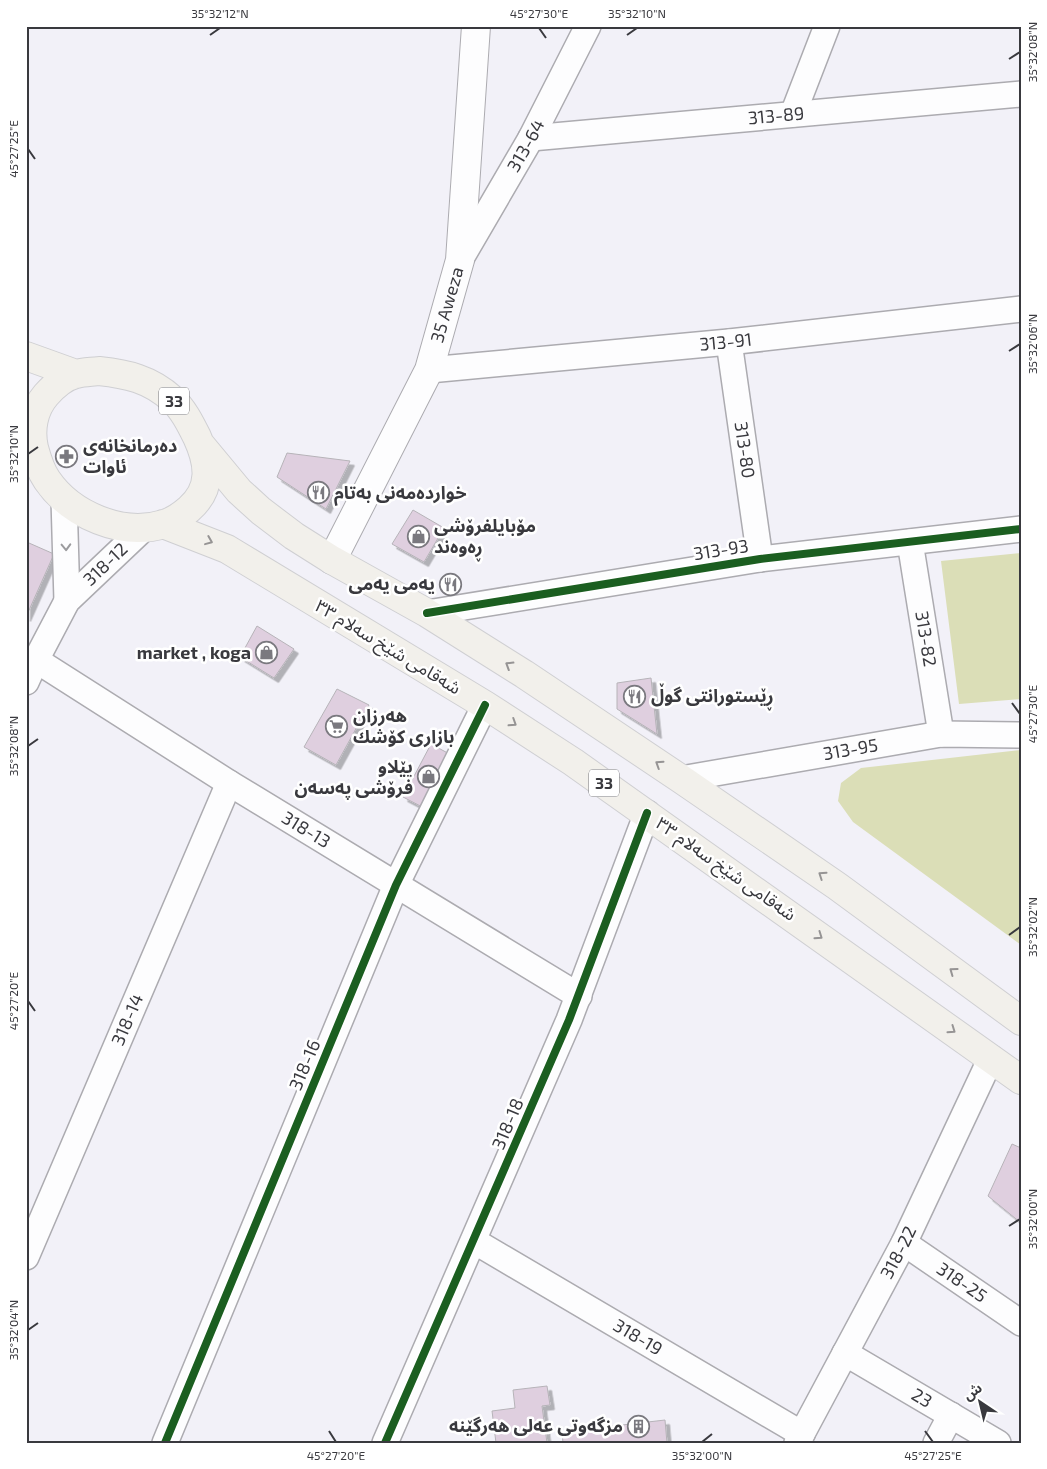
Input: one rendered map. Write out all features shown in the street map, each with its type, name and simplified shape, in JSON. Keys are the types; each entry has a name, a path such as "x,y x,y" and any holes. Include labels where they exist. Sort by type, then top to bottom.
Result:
{"main road":[{"name":"شەقامی شێخ سەلام ٣٣","path":"26,356 76,374"},
{"name":"شەقامی شێخ سەلام ٣٣","path":"99,371 125,374 150,384 172,399 189,420 200,444 207,468 205,486 197,502 179,518 153,526 122,526 101,521 82,512 64,499 47,480 38,463 29,436 32,423 40,402 55,384 76,374 99,371"},
{"name":"شەقامی شێخ سەلام ٣٣","path":"200,444 239,491 261,511 294,536 332,560 427,613 524,674 682,779 837,886 1021,1021"},
{"name":"شەقامی شێخ سەلام ٣٣","path":"153,526 227,549 485,705 574,762 647,813 1021,1080"}],"street":[{"name":"35 Aweza","path":"332,560 429,370 460,260 476,26"},
{"name":"313-64","path":"460,260 531,138 588,26"},
{"path":"793,114 827,26"},
{"name":"313-89","path":"531,138 1021,94"},
{"name":"313-91","path":"429,370 728,342 1021,309"},
{"name":"313-80","path":"728,342 760,559"},
{"name":"318-12","path":"64,499 67,601"},
{"name":"318-12","path":"31,671 67,601 153,526"},
{"name":"313-93","path":"427,613 760,559 1021,529"},
{"name":"313-82","path":"910,542 941,734"},
{"name":"318-13","path":"31,671 229,783 579,996"},
{"name":"318-16","path":"165,1443 396,885 485,705"},
{"name":"313-95","path":"682,779 941,734 1021,735"},
{"name":"318-14","path":"26,1257 229,783"},
{"name":"318-18","path":"385,1443 579,996 647,813"},
{"name":"318-22","path":"799,1438 904,1243 991,1058"},
{"name":"318-19","path":"474,1241 799,1438"},
{"name":"318-25","path":"904,1243 1021,1323"},
{"name":"23","path":"845,1354 998,1443"},
{"path":"936,1443 951,1416"}],"green space":[{"path":"1021,553 1021,699 959,704 941,561"},
{"path":"1021,750 1021,945 853,822 838,801 841,783 861,768"}],"building":[{"name":"خواردەمەنی بەتام","path":"287,453 350,461 326,509 277,477"},
{"name":"مۆبایلفرۆشی ڕەوەند","path":"413,510 444,528 424,562 392,544"},
{"path":"29,543 54,554 26,617 26,545"},
{"name":"market , koga","path":"257,626 294,649 274,678 240,657"},
{"name":"ڕێستورانتی گوڵ","path":"651,678 657,734 617,709 617,683"},
{"name":"هەرزان بازاری کۆشك","path":"337,689 369,705 336,765 304,747"},
{"name":"پێلاو فرۆشی پەسەن","path":"431,744 455,757 428,810 403,797"},
{"path":"1012,1144 1021,1148 1021,1223 988,1196"},
{"path":"547,1386 550,1405 542,1406 547,1443 496,1443 492,1411 515,1408 513,1390"},
{"name":"مزگەوتی عەلی هەرگێنە","path":"665,1420 667,1443 563,1443 562,1432"}],"cycle path":[{"path":"427,613 760,559 1021,529"},
{"path":"165,1443 396,885 485,705"},
{"path":"385,1443 569,1020 647,813"}],"place":[{"name":"دەرمانخانەی ئاوات","path":"67,456"},
{"name":"خواردەمەنی بەتام","path":"318,493"},
{"name":"مۆبایلفرۆشی ڕەوەند","path":"418,536"},
{"name":"یەمی یەمی","path":"451,584"},
{"name":"market , koga","path":"267,653"},
{"name":"ڕێستورانتی گوڵ","path":"635,696"},
{"name":"هەرزان بازاری کۆشك","path":"337,726"},
{"name":"پێلاو فرۆشی پەسەن","path":"429,777"},
{"name":"مزگەوتی عەلی هەرگێنە","path":"639,1426"}]}
